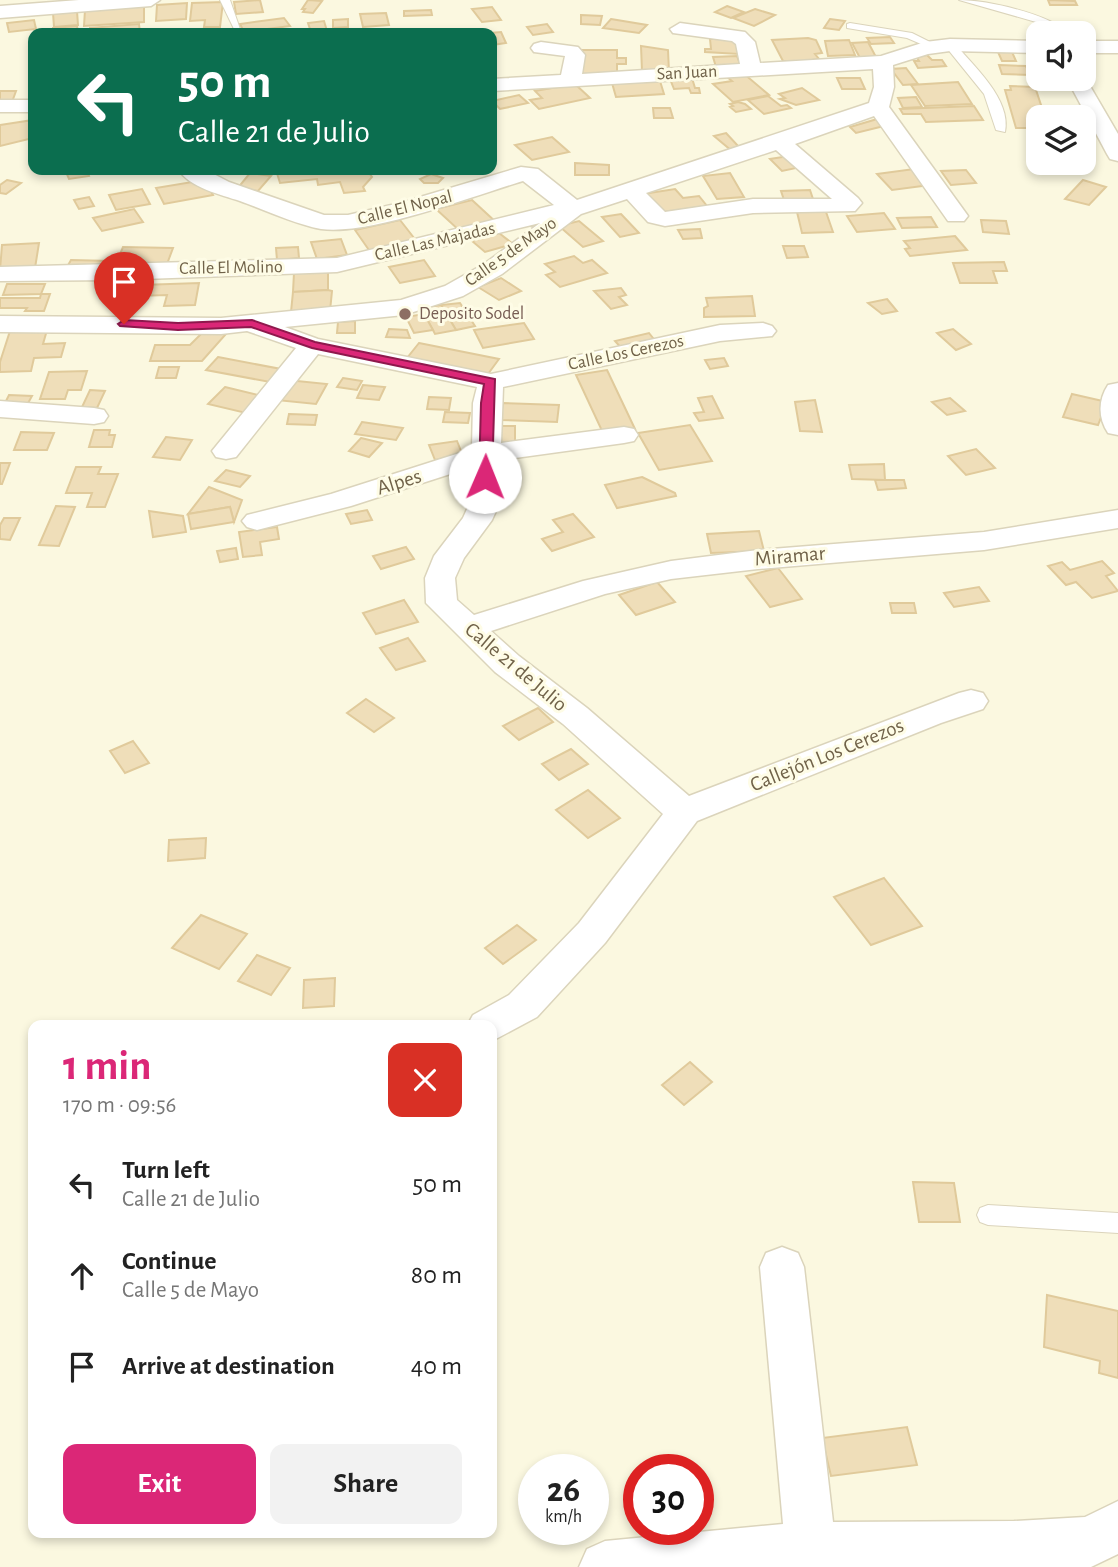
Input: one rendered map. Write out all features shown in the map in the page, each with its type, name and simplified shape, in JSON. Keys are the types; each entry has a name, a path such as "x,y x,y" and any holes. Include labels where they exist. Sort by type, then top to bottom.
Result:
{"street":[{"path":"9,7 151,0"},
{"path":"680,29 738,36 745,42 751,69"},
{"name":"San Juan","path":"497,85 883,62 942,46 1026,47"},
{"path":"1096,47 1118,47"},
{"path":"541,48 571,51 575,55 571,79"},
{"path":"883,62 884,87 878,107 956,216"},
{"path":"1084,91 1118,154"},
{"path":"0,106 28,106"},
{"name":"Calle 5 de Mayo","path":"0,325 252,324 404,307 454,291 492,269 573,209 780,142 878,107"},
{"path":"632,191 656,217 665,219 752,206 847,206 850,203 780,142"},
{"name":"Calle El Nopal","path":"199,175 221,187 322,222 348,222 406,209 522,174 530,174 573,209"},
{"name":"Calle Las Majadas","path":"337,265 573,209"},
{"name":"Calle El Molino","path":"0,274 337,265"},
{"path":"252,324 312,345 491,382"},
{"name":"Calle Los Cerezos","path":"491,382 709,336 763,331"},
{"path":"226,451 312,345"},
{"name":"Calle 21 de Julio","path":"491,382 485,454 486,500 477,520 449,556 440,578 442,603 507,664 575,716 684,812"},
{"path":"1118,391 1112,411 1118,427"},
{"path":"0,410 94,416"},
{"name":"Alpes","path":"257,521 341,500 485,454 624,435"},
{"name":"Miramar","path":"468,628 610,581 669,570 756,559 970,543 1059,531 1118,519"},
{"name":"Callejón Los Cerezos","path":"684,812 971,701"},
{"path":"497,1020 523,1006 592,933 684,812"},
{"path":"782,1268 810,1547"},
{"path":"605,1567 810,1547 1014,1546 1090,1542 1118,1526"}],"lane":[{"path":"225,0 237,27"},
{"path":"964,0 1042,21"},
{"path":"850,26 909,36 942,46 988,88 1000,115 1000,130"},
{"path":"988,1215 1118,1223"}],"building":[{"path":"260,0 263,12 236,14 234,2"},
{"path":"308,0 322,1 313,13 303,12"},
{"path":"1048,0 1075,1 1077,5 1050,5"},
{"path":"223,2 220,27 204,27 205,20 190,21 192,3"},
{"path":"187,3 186,19 156,21 157,5"},
{"path":"144,6 144,22 84,26 85,10"},
{"path":"727,6 744,12 731,18 715,12"},
{"path":"492,7 501,20 482,22 472,9"},
{"path":"755,9 775,15 754,26 733,18"},
{"path":"431,10 432,15 404,16 404,11"},
{"path":"77,11 78,25 54,27 53,13"},
{"path":"386,13 389,25 363,27 360,14"},
{"path":"581,15 602,16 600,25 581,24"},
{"path":"284,18 290,26 242,28 240,24"},
{"path":"348,19 348,27 333,28 333,20"},
{"path":"611,19 647,25 639,33 603,28"},
{"path":"830,19 845,21 839,30 824,28"},
{"path":"34,20 36,28 9,32 7,23"},
{"path":"324,21 326,28 310,28 308,23"},
{"path":"139,24 139,28 90,28"},
{"path":"547,24 553,32 533,35 527,27"},
{"path":"497,32 501,32 506,43 497,44"},
{"path":"890,37 894,43 871,44 867,38"},
{"path":"710,39 737,39 739,54 705,52 705,49 711,49"},
{"path":"772,40 816,40 822,53 815,54 819,59 811,60 812,62 783,61"},
{"path":"849,40 855,55 828,56 825,41"},
{"path":"868,42 876,57 860,58 852,43"},
{"path":"641,46 668,50 669,72 642,71"},
{"path":"579,50 617,50 617,58 626,58 626,64 617,64 617,75 578,75"},
{"path":"998,52 1012,52 1016,61 1002,61"},
{"path":"927,55 932,60 942,60 946,66 918,68 914,61 919,61 916,56"},
{"path":"737,56 741,67 716,67 713,57"},
{"path":"999,65 1026,66 1026,75 1002,74"},
{"path":"906,68 918,84 903,85 891,69"},
{"path":"743,73 769,95 733,102 713,84 732,81 726,76"},
{"path":"692,78 700,93 691,93 689,88 674,89 670,79"},
{"path":"837,78 860,78 865,89 842,89"},
{"path":"660,81 664,94 616,97 612,83"},
{"path":"958,82 972,104 925,106 911,85"},
{"path":"575,84 590,98 539,109 530,100 542,98 535,91"},
{"path":"1010,86 1026,87 1026,91 1036,91 1041,105 1026,105 1026,128 1016,128 1005,90 1011,90"},
{"path":"802,88 819,100 796,105 780,99 785,98 779,94"},
{"path":"0,91 16,91 12,102 0,102"},
{"path":"519,95 528,103 500,109 497,100"},
{"path":"768,96 781,106 787,105 791,108 764,114 748,100"},
{"path":"916,97 922,107 903,108 898,98"},
{"path":"738,102 751,109 736,112 730,104"},
{"path":"974,106 983,120 926,122 921,114 903,114 900,109"},
{"path":"653,108 670,108 673,118 654,118"},
{"path":"884,117 888,125 856,133 850,127"},
{"path":"28,121 28,139 0,146 0,125"},
{"path":"726,133 740,148 732,151 714,136"},
{"path":"552,137 569,152 532,160 515,145"},
{"path":"789,156 801,167 782,171 770,159"},
{"path":"575,163 609,165 609,175 575,175"},
{"path":"914,169 930,185 892,190 877,174"},
{"path":"966,170 976,183 951,185 941,171"},
{"path":"730,173 744,197 717,199 703,176"},
{"path":"67,175 89,176 69,179"},
{"path":"248,175 271,176 258,191 237,189"},
{"path":"278,175 372,177 363,187 365,191 344,193 340,182 318,185 317,179 280,183"},
{"path":"429,175 443,178 438,183 424,183 420,179"},
{"path":"7,180 21,183 6,194 0,193 0,185"},
{"path":"204,180 213,195 164,204 156,188"},
{"path":"1083,180 1106,187 1089,205 1065,199"},
{"path":"142,189 150,204 116,210 109,195"},
{"path":"675,189 683,198 699,196 707,206 658,213 643,194"},
{"path":"810,190 813,199 784,200 781,191"},
{"path":"89,197 94,206 79,209 74,200"},
{"path":"472,200 498,224 462,233 436,209"},
{"path":"134,209 143,222 102,231 93,218"},
{"path":"797,212 826,212 833,232 802,233"},
{"path":"884,213 895,229 857,232 847,216"},
{"path":"621,214 639,233 620,237 602,217"},
{"path":"931,217 937,227 902,228 897,218"},
{"path":"400,220 418,243 371,253 355,230"},
{"path":"981,220 1006,221 1009,234 983,232"},
{"path":"579,221 603,241 583,247 559,226"},
{"path":"700,229 702,238 683,239 678,230"},
{"path":"499,233 513,244 485,252 472,241"},
{"path":"955,236 967,250 910,256 905,249 910,248 904,241"},
{"path":"341,239 347,255 317,259 311,242"},
{"path":"39,243 35,268 0,270 2,245"},
{"path":"783,246 804,246 808,257 787,258"},
{"path":"123,247 173,248 167,264 115,266"},
{"path":"298,247 299,258 277,260 276,248"},
{"path":"574,256 583,263 592,260 607,273 560,287 546,275 555,272 545,264"},
{"path":"71,260 110,261 106,268 67,267"},
{"path":"424,260 435,276 400,283 389,267"},
{"path":"1004,262 1007,271 993,271 997,283 960,283 953,263"},
{"path":"328,272 328,290 293,292 294,273"},
{"path":"501,278 521,291 499,300 478,287"},
{"path":"199,283 195,305 164,306 167,295 138,296 141,285"},
{"path":"7,284 45,284 41,294 3,295"},
{"path":"621,288 626,295 619,297 627,305 611,309 594,291"},
{"path":"332,291 330,311 291,312 293,292"},
{"path":"41,294 50,294 44,311 0,308 0,298 40,298"},
{"path":"752,296 755,316 704,317 704,308 708,306 706,298"},
{"path":"887,299 897,311 882,314 868,303"},
{"path":"460,303 475,326 456,330 441,305"},
{"path":"441,305 456,330 435,334 421,308"},
{"path":"424,314 433,330 414,333 406,317"},
{"path":"355,321 355,333 337,333 338,322"},
{"path":"524,323 534,339 483,348 474,330"},
{"path":"389,329 407,330 410,338 386,337"},
{"path":"953,329 971,344 956,350 937,333"},
{"path":"47,330 43,344 65,343 61,357 34,358 31,371 0,372 0,362 10,331"},
{"path":"205,330 226,334 202,361 150,361 155,345 190,345"},
{"path":"649,333 657,343 623,350 615,341"},
{"path":"419,343 499,359 488,374 407,358"},
{"path":"218,357 281,369 270,382 206,370"},
{"path":"724,358 728,366 710,369 705,360"},
{"path":"159,367 179,367 176,378 156,378"},
{"path":"607,370 635,429 603,433 576,375"},
{"path":"87,371 81,390 68,390 65,399 40,399 49,372"},
{"path":"343,378 362,381 357,390 337,387"},
{"path":"287,380 327,384 316,404 276,400"},
{"path":"363,385 385,387 379,400 357,398"},
{"path":"225,387 262,396 246,413 208,404"},
{"path":"90,390 105,391 97,408 82,407"},
{"path":"1072,394 1107,402 1098,425 1063,417"},
{"path":"9,395 32,396 27,405 4,405"},
{"path":"712,396 723,418 699,421 694,413 704,412 698,398"},
{"path":"429,397 451,398 449,410 427,409"},
{"path":"950,398 965,411 947,415 932,402"},
{"path":"815,400 822,432 800,431 795,402"},
{"path":"503,403 559,405 557,422 500,420"},
{"path":"445,412 470,413 468,423 443,422"},
{"path":"289,414 317,415 315,425 287,424"},
{"path":"362,422 403,428 396,440 355,434"},
{"path":"690,425 712,461 659,470 638,433"},
{"path":"501,426 515,426 515,444 500,444"},
{"path":"94,430 110,430 109,435 115,435 112,447 89,447"},
{"path":"21,432 54,433 47,450 14,450"},
{"path":"166,437 192,440 180,460 153,457"},
{"path":"361,438 382,443 369,457 349,451"},
{"path":"457,441 463,456 435,460 429,445"},
{"path":"976,449 995,468 966,475 948,456"},
{"path":"0,463 10,463 2,484 0,484"},
{"path":"884,464 885,480 852,479 849,465"},
{"path":"76,467 101,467 98,474 118,474 105,507 87,507 92,493 66,493"},
{"path":"226,470 250,476 240,487 215,481"},
{"path":"642,477 675,493 676,496 617,508 605,485"},
{"path":"875,480 904,480 906,488 878,490"},
{"path":"209,487 242,500 234,522 230,507 188,514"},
{"path":"56,506 75,507 59,546 39,545"},
{"path":"230,507 234,522 191,529 188,514"},
{"path":"367,510 372,520 351,524 346,514"},
{"path":"149,511 183,516 186,532 153,537"},
{"path":"573,514 594,537 552,551 542,539 563,532 553,520"},
{"path":"4,518 20,518 10,540 0,539 0,525"},
{"path":"277,527 279,539 260,542 262,555 243,557 239,532"},
{"path":"759,531 764,551 711,553 707,534"},
{"path":"406,547 414,559 381,569 373,556"},
{"path":"236,548 238,559 220,562 217,551"},
{"path":"1102,561 1114,573 1106,576 1118,591 1092,598 1076,582 1066,585 1048,566 1062,562 1070,570"},
{"path":"778,568 802,599 770,607 746,576"},
{"path":"657,582 675,602 636,615 619,595"},
{"path":"979,587 989,601 954,607 944,593"},
{"path":"404,600 418,622 376,634 363,613"},
{"path":"890,603 914,603 916,613 892,613"},
{"path":"408,638 425,661 396,670 380,648"},
{"path":"366,699 394,718 374,732 347,713"},
{"path":"538,708 553,722 519,740 503,726"},
{"path":"133,741 149,763 125,773 110,751"},
{"path":"571,749 588,764 559,780 542,764"},
{"path":"588,790 620,818 588,838 556,810"},
{"path":"206,838 205,858 168,861 169,840"},
{"path":"884,878 922,926 871,945 834,897"},
{"path":"201,915 247,934 219,969 172,948"},
{"path":"517,925 536,940 503,964 485,948"},
{"path":"257,955 290,968 271,995 238,981"},
{"path":"335,978 334,1006 303,1008 304,980"},
{"path":"690,1062 712,1082 684,1105 662,1085"},
{"path":"913,1182 954,1183 960,1222 919,1222"},
{"path":"1047,1295 1118,1311 1118,1378 1099,1373 1100,1361 1044,1347"},
{"path":"907,1427 917,1465 831,1476 822,1438"}],"place":[{"name":"Deposito Sodel","path":"405,314"}],"route":[{"path":"124,324 252,324 312,345 491,382 487,403 485,477"}]}
